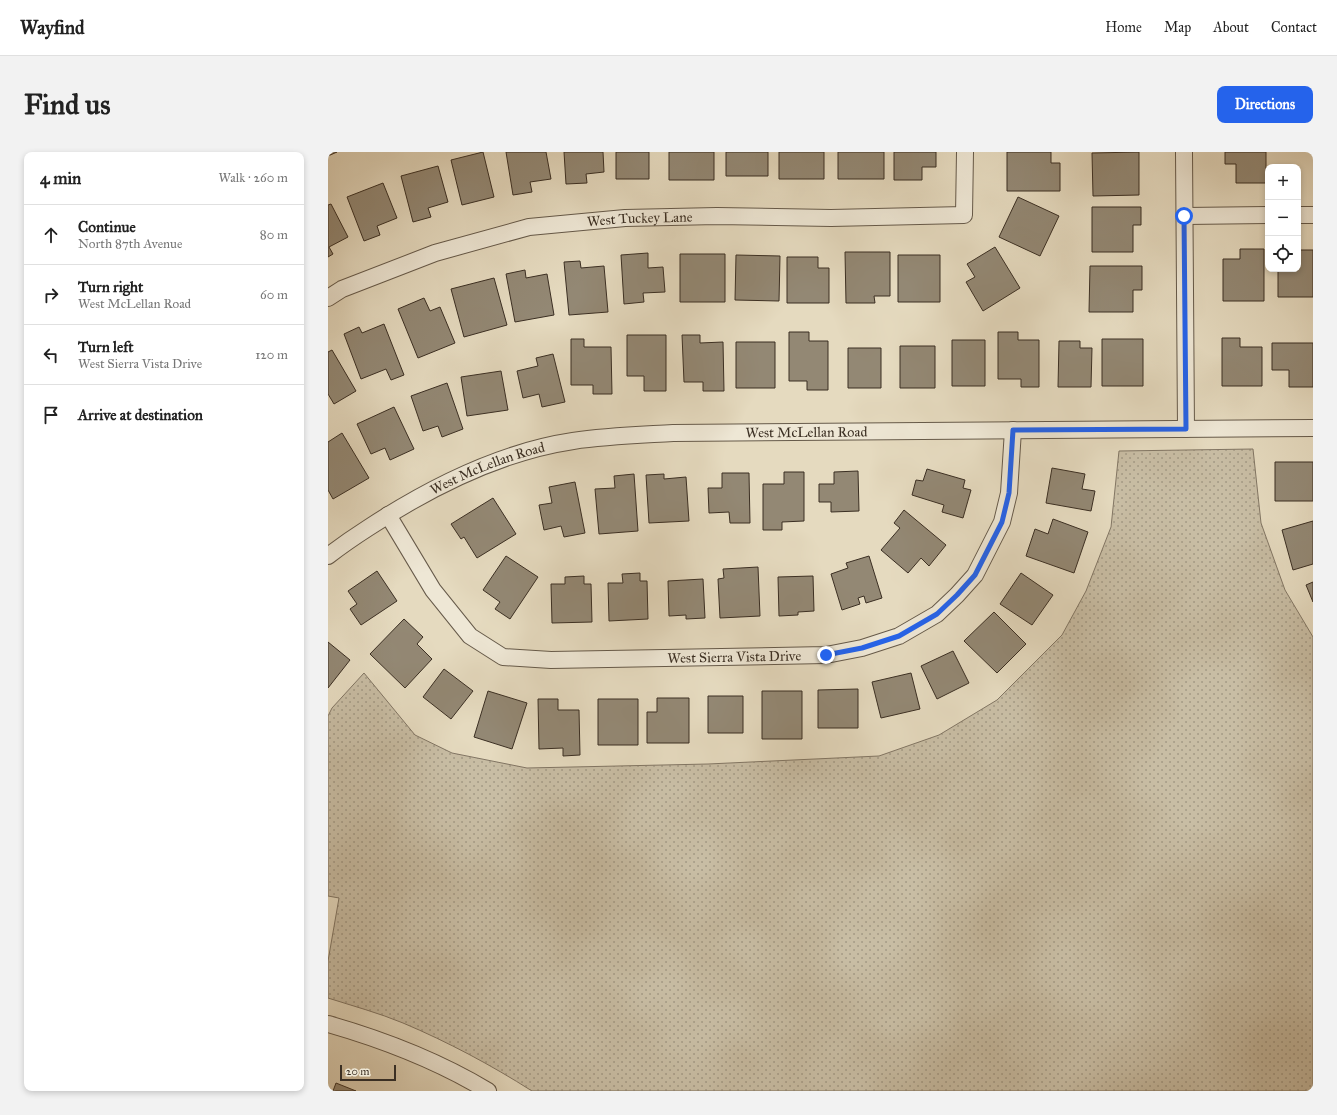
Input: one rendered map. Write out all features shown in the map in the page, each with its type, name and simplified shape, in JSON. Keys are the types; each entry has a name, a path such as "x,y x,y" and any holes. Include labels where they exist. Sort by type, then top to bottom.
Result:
{"street":[{"name":"West Tuckey Lane","path":"328,298 342,289 435,253 529,227 625,218 716,216 831,218 964,215 965,152"},
{"path":"1184,152 1186,429"},
{"path":"1301,215 1313,215"},
{"path":"1184,216 1265,216"},
{"name":"West McLellan Road","path":"328,556 388,515 430,491 470,472 516,454 572,441 631,435 673,433 1313,428"},
{"name":"West Sierra Vista Drive","path":"388,515 433,590 442,602 470,636 503,657 551,660 826,655 862,648 899,636 937,614 975,575 1004,514 1009,493 1013,430"},
{"path":"328,1024 366,1035 396,1046 442,1066 488,1091"}],"shaded area":[{"path":"1253,449 1261,523 1285,590 1313,637 1313,1091 532,1091 469,1054 420,1030 385,1016 328,998 328,961 339,898 328,896 328,716 332,708 364,673 415,735 452,753 527,768 708,764 879,756 939,735 997,700 1062,635 1086,591 1111,527 1119,451"}],"building":[{"path":"328,152 337,152 328,156"},
{"path":"483,152 494,197 462,205 451,160"},
{"path":"506,152 546,152 551,179 530,182 532,192 513,195"},
{"path":"564,152 603,152 604,172 586,174 587,183 566,184"},
{"path":"616,152 649,152 649,179 616,179"},
{"path":"669,152 714,152 714,180 669,180"},
{"path":"726,152 768,152 768,176 726,176"},
{"path":"779,152 824,152 824,179 779,179"},
{"path":"838,152 884,152 884,179 838,179"},
{"path":"894,152 936,152 936,167 922,167 922,180 894,180"},
{"path":"1007,152 1051,152 1051,163 1060,163 1060,191 1007,191"},
{"path":"1139,152 1139,195 1093,196 1092,153"},
{"path":"1225,152 1266,152 1265,183 1236,183 1236,164 1225,164"},
{"path":"438,166 448,202 428,208 431,217 413,222 401,176"},
{"path":"383,183 397,218 377,226 380,235 364,241 347,197"},
{"path":"1018,197 1059,216 1040,256 999,237"},
{"path":"331,204 348,237 329,247 333,254 328,257 328,205"},
{"path":"1092,207 1141,207 1141,225 1133,225 1133,252 1092,252"},
{"path":"995,247 1020,288 983,311 966,282 975,277 967,264"},
{"path":"1240,249 1264,249 1264,301 1223,301 1223,259 1240,259"},
{"path":"1301,250 1313,250 1313,297 1278,297 1278,272 1301,272"},
{"path":"845,252 890,252 890,296 874,296 875,303 846,303"},
{"path":"648,253 648,268 663,267 665,292 643,293 644,302 624,304 621,255"},
{"path":"680,254 725,254 725,302 680,302"},
{"path":"736,255 780,256 779,301 735,300"},
{"path":"898,255 940,255 940,302 898,302"},
{"path":"787,257 818,257 818,268 829,268 829,303 787,303"},
{"path":"580,261 581,268 604,266 608,312 569,315 564,262"},
{"path":"1090,266 1142,266 1142,290 1133,290 1133,312 1089,312"},
{"path":"525,270 526,278 547,274 554,315 515,322 506,274"},
{"path":"494,278 507,325 464,337 451,289"},
{"path":"424,298 430,311 440,307 455,343 418,358 398,309"},
{"path":"384,324 404,375 391,380 386,369 361,379 344,334 359,327 362,333"},
{"path":"789,332 809,332 809,341 828,341 828,390 807,390 807,381 789,381"},
{"path":"998,332 1018,332 1018,340 1039,340 1039,387 1021,387 1021,379 998,379"},
{"path":"627,335 666,335 666,391 644,391 644,376 627,376"},
{"path":"682,335 700,335 700,343 723,342 724,391 703,391 703,382 684,382"},
{"path":"1222,338 1240,338 1240,347 1262,347 1262,386 1222,386"},
{"path":"571,339 584,339 584,347 611,347 612,394 593,394 593,385 571,385"},
{"path":"1102,339 1143,339 1143,386 1102,386"},
{"path":"952,340 985,340 985,386 952,386"},
{"path":"1059,341 1080,341 1080,348 1092,348 1091,387 1058,387"},
{"path":"736,342 775,342 775,388 736,388"},
{"path":"1272,343 1313,343 1313,387 1289,387 1289,370 1272,370"},
{"path":"900,346 935,346 935,388 900,388"},
{"path":"848,348 881,348 881,388 848,388"},
{"path":"332,350 356,391 334,404 328,394 328,352"},
{"path":"553,354 565,402 542,407 539,394 523,398 517,371 538,366 536,358"},
{"path":"501,371 508,410 467,416 461,377"},
{"path":"447,383 463,429 442,437 438,426 423,431 411,396"},
{"path":"394,407 414,449 390,460 385,448 371,454 357,424"},
{"path":"342,433 369,478 333,499 328,490 328,442"},
{"path":"1275,462 1313,462 1313,501 1275,501"},
{"path":"1052,468 1085,474 1082,489 1095,491 1091,511 1046,503"},
{"path":"927,469 965,480 963,488 971,490 963,518 942,512 944,505 912,495 916,480 923,481"},
{"path":"858,471 859,511 831,512 831,502 819,502 819,484 834,484 834,472"},
{"path":"784,472 804,472 804,521 782,522 782,530 763,530 763,484 784,484"},
{"path":"722,473 749,473 750,523 730,523 729,512 709,513 708,488 722,488"},
{"path":"634,474 638,531 599,534 595,489 615,488 614,476"},
{"path":"664,474 664,479 686,477 689,521 649,523 646,475"},
{"path":"575,482 585,533 564,537 561,526 544,530 539,505 552,503 549,487"},
{"path":"493,498 516,534 477,558 464,537 461,539 451,524"},
{"path":"904,510 946,545 929,566 921,558 908,573 881,550 900,528 894,523"},
{"path":"1053,519 1088,532 1074,573 1026,556 1035,529 1048,534"},
{"path":"1313,521 1313,564 1293,570 1282,530"},
{"path":"506,556 538,577 510,619 495,609 500,602 483,590"},
{"path":"869,556 882,598 866,603 864,596 858,598 860,604 842,610 831,574 848,568 846,563"},
{"path":"758,567 760,616 720,618 718,579 724,578 723,569"},
{"path":"377,571 397,601 361,625 350,609 357,604 348,591"},
{"path":"640,573 640,581 647,581 648,619 609,621 608,583 623,583 622,574"},
{"path":"1021,573 1053,595 1032,625 1000,604"},
{"path":"584,576 584,584 591,584 592,622 552,623 551,584 565,584 565,577"},
{"path":"813,576 814,611 798,612 798,615 779,616 778,577"},
{"path":"703,579 705,618 686,619 686,615 669,616 668,581"},
{"path":"1313,582 1313,602 1306,585"},
{"path":"994,612 1026,644 997,673 964,641"},
{"path":"404,619 423,637 417,644 432,659 405,688 370,654"},
{"path":"328,642 350,660 328,688"},
{"path":"953,651 969,683 937,699 921,666"},
{"path":"444,669 473,691 451,719 423,697"},
{"path":"911,673 920,709 881,718 872,682"},
{"path":"858,689 858,728 818,728 818,690"},
{"path":"488,691 527,703 512,749 474,737"},
{"path":"762,691 802,691 802,739 762,739"},
{"path":"708,696 743,696 743,733 708,733"},
{"path":"657,698 689,698 689,743 647,743 647,712 657,712"},
{"path":"538,699 558,699 558,710 579,710 580,755 563,756 563,748 539,749"},
{"path":"598,699 638,699 638,745 598,745"},
{"path":"336,1083 356,1091 333,1091"}],"route":[{"path":"826,655 862,648 899,636 937,614 975,575 1002,522 1009,493 1013,430 1186,429 1184,216"}]}
